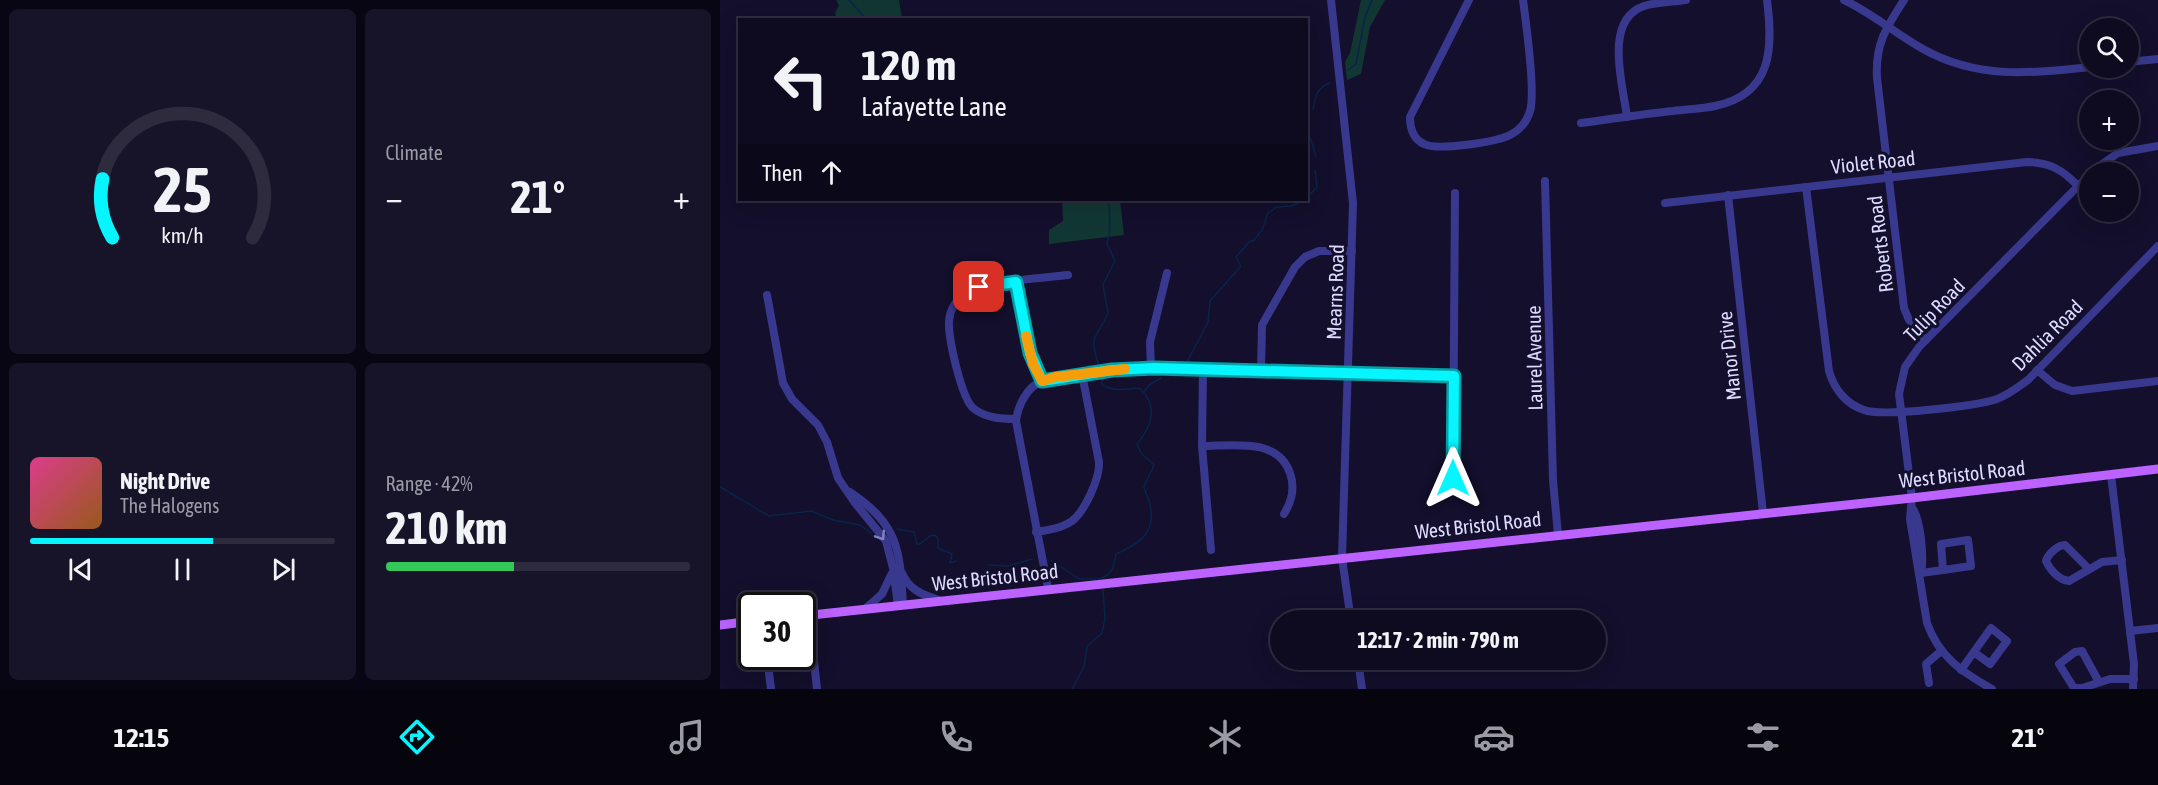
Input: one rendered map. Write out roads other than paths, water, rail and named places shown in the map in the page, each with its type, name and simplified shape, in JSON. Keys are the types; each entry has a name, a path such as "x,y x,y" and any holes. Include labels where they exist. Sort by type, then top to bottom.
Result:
{"main road":[{"name":"West Bristol Road","path":"816,615 1048,588 1912,498 2158,469"},
{"path":"720,625 738,623"}],"street":[{"name":"Mearns Road","path":"1331,0 1353,203 1342,558 1349,610"},
{"path":"1469,0 1410,117 1410,128 1415,138 1431,147 1504,138 1520,128 1526,121 1532,101 1523,0"},
{"path":"1627,117 1618,47 1619,31 1626,18 1636,9 1666,1 1686,0"},
{"path":"1581,123 1716,106 1734,100 1748,90 1760,76 1770,53 1767,0"},
{"path":"1844,0 1942,59 1984,71 2030,73 2079,68"},
{"name":"Roberts Road","path":"1904,0 1879,43 1876,68 1904,308 1909,320 1926,340"},
{"path":"2139,61 2158,59"},
{"name":"Tulip Road","path":"2105,162 2118,153 2158,146"},
{"name":"Violet Road","path":"1665,203 2038,162 2060,169 2078,186"},
{"name":"Laurel Avenue","path":"1545,182 1553,468 1558,535"},
{"name":"Tulip Road","path":"1992,689 1961,670 1941,651 1927,623 1921,573 1923,564 1916,515 1913,510 1900,387 1905,367 1926,340 2078,186"},
{"name":"Dahlia Road","path":"1806,187 1831,378 1845,399 1858,408 1879,413 1997,399 2014,390 2037,370 2158,246"},
{"path":"1453,478 1455,193"},
{"name":"Manor Drive","path":"1728,195 1763,513"},
{"path":"1261,371 1262,325 1295,267 1305,257 1319,251 1352,251"},
{"path":"1151,368 1150,342 1167,273"},
{"path":"1016,419 987,416 969,404 962,392 949,321 957,302 967,292 979,287 1068,275"},
{"path":"1016,282 1030,353 1042,381"},
{"path":"767,295 783,383 792,399 818,425 835,470 862,513 883,536 897,569 905,581 916,591 941,601"},
{"path":"1048,588 1016,419 1024,398 1042,381 1082,374 1151,368 1454,376"},
{"path":"1203,370 1202,446 1211,550"},
{"path":"2037,370 2055,385 2072,391 2158,381"},
{"path":"1036,532 1059,528 1074,519 1099,476 1099,462 1082,374"},
{"path":"1202,446 1257,447 1275,453 1286,464 1292,479 1292,493 1284,514"},
{"path":"2111,476 2130,631 2133,689"},
{"path":"1921,573 1943,570 1971,566 1968,540 1941,544 1943,570"},
{"path":"2089,569 2065,545 2060,545 2047,557 2050,568 2064,581 2072,581 2102,562 2122,560"},
{"path":"897,569 900,605"},
{"path":"866,609 887,588 897,569"},
{"path":"1961,670 1990,628 2007,640 1990,664 1974,652"},
{"path":"2130,631 2158,628"},
{"path":"1929,683 1926,664 1941,651"},
{"path":"2099,682 2082,651 2075,652 2059,664 2074,688 2082,688 2110,679 2134,679"},
{"path":"769,670 771,689"},
{"path":"814,670 817,689"},
{"path":"1359,670 1362,689"}],"waterway":[{"path":"849,0 865,18"},
{"path":"1348,70 1356,64 1365,17 1372,0"},
{"path":"1313,109 1319,90 1330,83"},
{"path":"1309,122 1309,134 1316,156"},
{"path":"1308,197 1317,187 1315,170"},
{"path":"1098,363 1094,341 1108,313 1103,285 1115,261 1107,244 1110,229 1109,201"},
{"path":"1187,362 1208,322 1210,301 1241,266 1236,257 1262,230 1268,213 1277,207 1291,206 1304,201"},
{"path":"1144,392 1149,385 1161,378"},
{"path":"1098,579 1106,576 1112,570 1116,554 1137,543 1150,527 1151,510 1144,487 1154,465 1141,453 1137,444 1151,416 1151,408 1145,394 1139,388 1111,389 1102,385 1102,379"},
{"path":"720,487 769,516 811,511 833,520 860,525 871,533"},
{"path":"897,529 914,532 917,544 935,535 938,539 938,548 952,554 950,563 956,561"},
{"path":"989,565 1008,566 1032,559"},
{"path":"1051,560 1079,579 1096,579"},
{"path":"1072,689 1084,667 1087,646 1102,633 1105,619 1103,589"}]}
